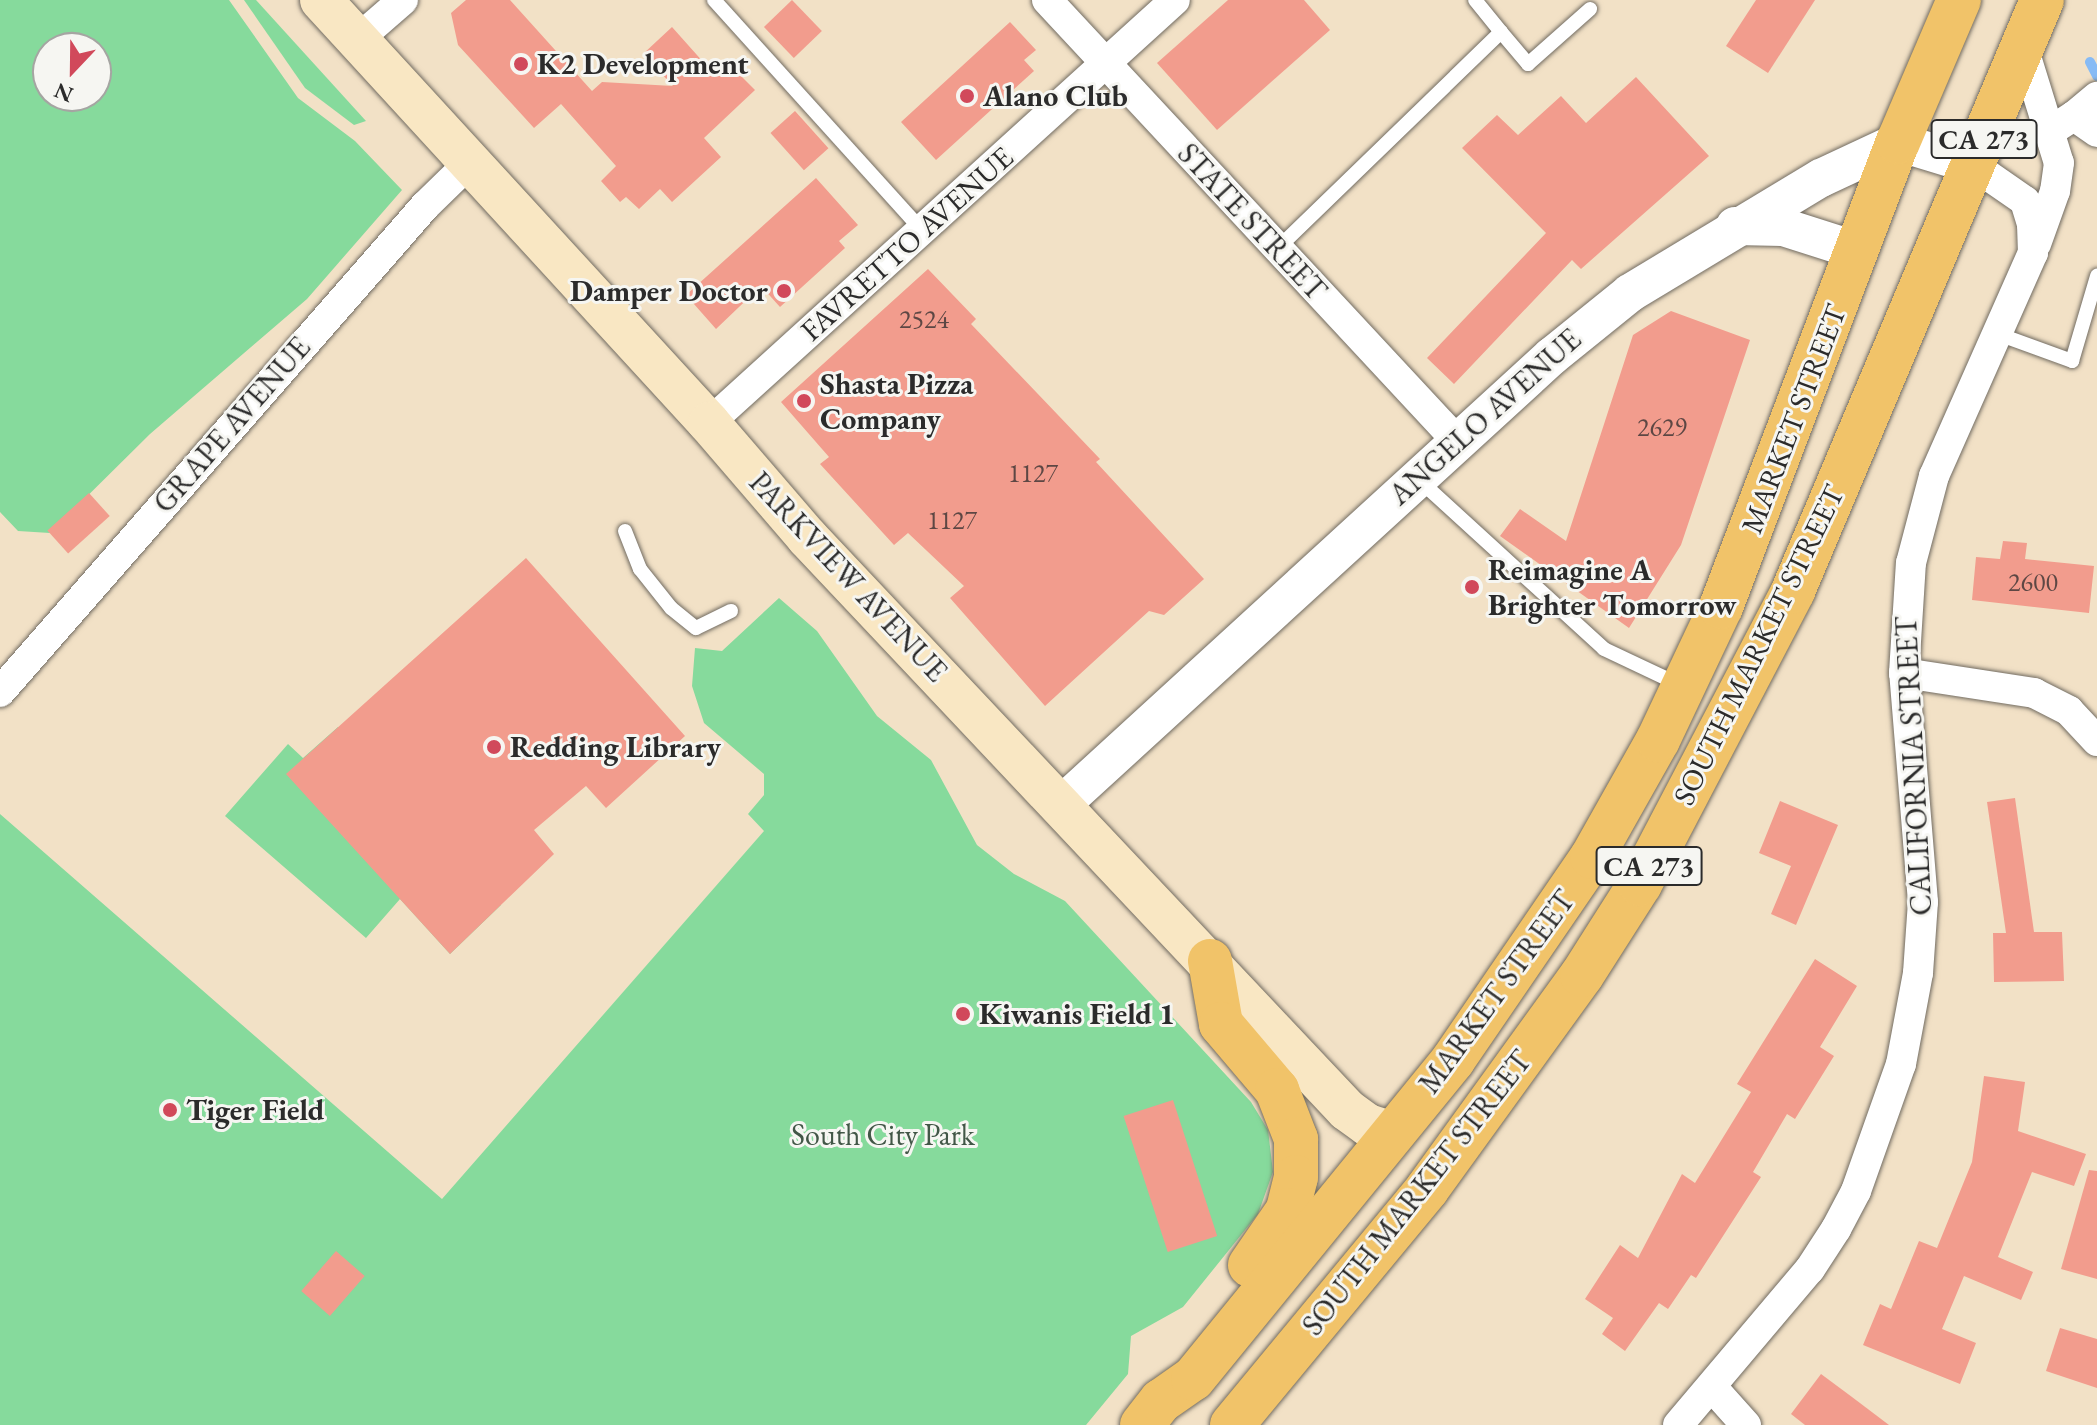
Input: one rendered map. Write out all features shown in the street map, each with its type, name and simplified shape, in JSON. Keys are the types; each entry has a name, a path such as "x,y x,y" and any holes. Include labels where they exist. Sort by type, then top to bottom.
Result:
{"main road":[{"name":"PARKVIEW AVENUE","path":"321,0 709,423 807,537 1210,961 1347,1110 1392,1133"},
{"name":"CA 273","path":"1898,142 1959,0"},
{"name":"SOUTH MARKET STREET","path":"1239,1416 1489,1107 1640,884 1793,591 2042,0"},
{"name":"MARKET STREET","path":"1392,1133 1453,1060 1549,925 1612,822 1684,687 1721,607 1898,142"},
{"path":"1151,1413 1173,1365 1279,1230 1296,1177 1289,1116 1277,1090 1221,1024 1210,961"},
{"path":"1239,1416 1254,1359 1378,1210 1387,1185 1392,1133 1424,1131 1489,1107"},
{"name":"SOUTH MARKET STREET","path":"1151,1413 1193,1379 1392,1133"}],"street":[{"path":"357,40 403,0"},
{"name":"STATE STREET","path":"1047,0 1458,442"},
{"name":"FAVRETTO AVENUE","path":"709,423 1175,0"},
{"name":"CALIFORNIA STREET","path":"1678,1425 1810,1269 1836,1229 1856,1191 1901,1064 1918,973 1923,902 1904,673 1907,590 1917,532 1934,476 2033,253 2073,127 2023,47"},
{"path":"2073,127 2097,97"},
{"path":"1898,142 1973,165"},
{"name":"ANGELO AVENUE","path":"1060,806 1604,311 1735,226 1898,142"},
{"name":"GRAPE AVENUE","path":"0,692 414,217 469,163"},
{"name":"CALIFORNIA STREET","path":"1973,165 2025,201 2032,224 2033,253"},
{"path":"1735,226 1783,227 1858,251"},
{"path":"1904,673 2034,693 2069,711 2097,741"},
{"path":"1712,1387 1746,1425"}],"lane":[{"path":"714,0 923,231"},
{"path":"1475,0 1528,64 1590,9"},
{"path":"1277,249 1501,32"},
{"path":"1998,334 2072,361 2097,276"},
{"path":"1417,479 1604,649 1684,687"},
{"path":"625,531 640,569 671,608 696,628 731,611"}],"green space":[{"path":"0,0 229,0 298,98 355,141 402,190 307,299 150,434 50,533 18,531 0,512"},
{"path":"244,0 256,0 366,121 354,125 305,88"},
{"name":"South City Park","path":"779,598 817,631 877,716 931,760 977,845 1014,874 1065,901 1251,1102 1268,1130 1273,1172 1258,1214 1183,1307 1131,1336 1128,1374 1086,1425 0,1425 0,814 442,1199 764,831 748,814 764,795 764,774 704,723 692,686 695,648 722,651"},
{"path":"338,727 501,905 450,954 400,899 366,938 225,816 288,744 303,758"}],"building":[{"path":"466,0 510,0 592,91 602,82 673,86 643,54 672,27 713,73 726,61 755,90 704,138 721,157 672,202 660,189 639,209 626,197 620,202 601,181 616,166 561,104 534,128 458,45 451,13"},
{"path":"792,0 822,31 794,58 764,27"},
{"path":"1228,0 1304,0 1330,30 1217,130 1157,63"},
{"path":"1756,0 1815,0 1768,73 1726,46"},
{"name":"Alano Club","path":"1010,22 1036,50 1024,60 1034,71 936,160 901,122"},
{"path":"1636,77 1709,156 1581,269 1572,260 1454,384 1427,358 1546,233 1462,148 1497,115 1518,135 1561,96 1586,123"},
{"path":"795,111 828,148 804,170 770,133"},
{"path":"816,178 858,225 839,241 845,248 780,307 761,286 716,329 686,295"},
{"path":"928,269 976,319 971,324 1100,459 1096,462 1204,579 1164,615 1149,611 1045,706 950,598 964,586 908,533 894,545 820,464 829,457 781,402"},
{"path":"1671,311 1750,340 1681,545 1629,628 1500,536 1520,509 1566,541 1633,335"},
{"path":"89,493 110,516 68,554 47,530"},
{"path":"2003,541 2027,543 2025,559 2094,566 2089,613 1972,600 1976,557 2000,559"},
{"name":"Redding Library","path":"526,558 685,736 606,808 586,786 534,830 554,854 450,954 286,774"},
{"path":"2015,798 2034,932 2062,932 2064,981 1994,982 1993,933 2006,933 1987,802"},
{"path":"1780,801 1838,825 1796,925 1771,914 1791,866 1759,853"},
{"path":"1815,959 1857,986 1820,1047 1834,1056 1795,1119 1787,1114 1753,1172 1761,1177 1696,1278 1691,1275 1668,1309 1659,1303 1625,1351 1602,1334 1613,1318 1585,1299 1620,1245 1638,1258 1682,1174 1695,1183 1751,1092 1737,1084"},
{"path":"1984,1076 2025,1082 2018,1131 2086,1154 2074,1186 2032,1172 1998,1257 2033,1272 2021,1300 1964,1276 1942,1329 1976,1343 1960,1384 1863,1345 1880,1304 1891,1309 1919,1241 1937,1248 1972,1162"},
{"path":"1173,1100 1217,1236 1168,1252 1124,1116"},
{"path":"2089,1170 2097,1171 2097,1279 2061,1269"},
{"path":"336,1251 365,1276 330,1316 301,1291"},
{"path":"2060,1328 2097,1339 2097,1388 2046,1371"},
{"path":"1821,1374 1889,1425 1805,1425 1791,1414"}],"waterway":[{"path":"2090,62 2097,76"}],"place":[{"name":"K2 Development","path":"521,64"},
{"name":"Alano Club","path":"967,96"},
{"name":"Damper Doctor","path":"784,291"},
{"name":"Shasta Pizza Company","path":"804,401"},
{"name":"Reimagine A Brighter Tomorrow","path":"1472,587"},
{"name":"Redding Library","path":"494,747"},
{"name":"Kiwanis Field 1","path":"963,1014"},
{"name":"Tiger Field","path":"170,1110"}]}
